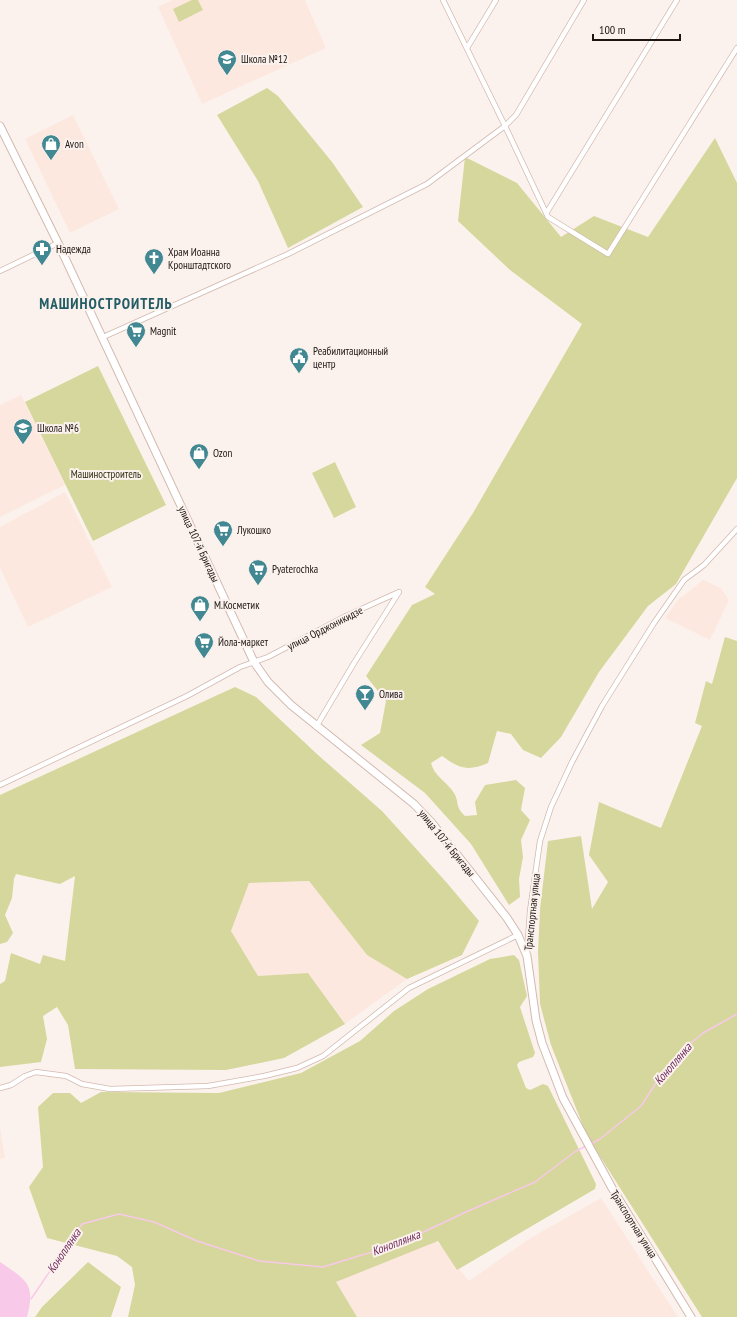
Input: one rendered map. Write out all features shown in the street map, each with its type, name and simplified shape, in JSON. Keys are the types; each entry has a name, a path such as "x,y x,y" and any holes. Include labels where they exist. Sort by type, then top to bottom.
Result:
{"main road":[{"name":"улица 107-й Бригады","path":"0,126 58,242 101,338 254,662 276,691 316,727 414,804 437,828 507,918 518,935 527,956"},
{"name":"Транспортная улица","path":"527,956 536,1020 556,1084 582,1137 691,1317"}],"street":[{"path":"443,0 547,212 548,217 608,254 737,48"},
{"path":"467,48 496,0"},
{"path":"101,338 288,254 427,184 505,126 516,115 584,0"},
{"path":"547,212 676,0"},
{"path":"0,271 58,242"},
{"name":"Транспортная улица","path":"527,956 530,912 540,841 551,807 572,762 602,706 658,616 684,580 704,565 737,528"},
{"name":"улица Орджоникидзе","path":"0,785 187,696 240,667 268,657 346,616 399,592 316,727"},
{"path":"0,1088 11,1085 25,1076 36,1072 66,1076 82,1084 110,1089 208,1086 264,1076 297,1068 323,1056 408,988 518,935"}],"shaded area":[{"name":"Школа №12","path":"173,0 305,0 326,48 202,104 158,7"},
{"path":"73,115 119,209 70,233 25,139"},
{"name":"Школа №6","path":"21,395 65,485 0,517 0,405"},
{"path":"65,492 112,587 28,627 0,568 0,527"},
{"path":"703,580 721,588 729,600 710,640 665,618 680,597"},
{"path":"309,881 367,955 407,979 345,1024 308,973 258,976 231,931 249,883"},
{"path":"0,1127 5,1158 0,1159"},
{"path":"601,1198 678,1317 357,1317 336,1282 435,1239 469,1281 529,1239"},
{"path":"0,1262 16,1273 27,1284 30,1297 27,1317 0,1317"}],"green space":[{"path":"192,0 198,0 203,10 179,22 173,9"},
{"path":"267,88 278,96 332,162 363,207 288,248 258,181 217,115"},
{"path":"715,138 737,183 737,478 676,584 648,606 599,672 561,737 541,758 523,750 511,734 497,731 488,763 469,768 458,766 442,756 431,763 435,772 456,796 458,807 465,816 477,815 475,802 485,785 516,780 525,788 521,810 530,820 521,840 523,857 519,879 520,897 509,905 471,844 425,793 361,745 380,733 386,701 366,676 412,605 435,594 425,587 473,513 582,324 510,270 458,221 465,157 517,183 561,237 594,216 648,237"},
{"name":"Машиностроитель","path":"98,366 166,505 93,541 25,402"},
{"path":"335,462 356,507 334,518 312,473"},
{"path":"725,637 737,641 737,1317 702,1317 587,1136 551,1045 540,1004 538,952 540,909 548,841 581,836 592,909 608,882 589,855 599,802 661,828 702,726 695,723 706,681 712,684"},
{"path":"235,687 256,697 318,755 382,811 447,883 479,921 462,955 407,979 367,955 309,881 249,883 231,931 258,976 308,973 345,1024 284,1058 226,1070 75,1069 68,1025 57,1007 43,1016 47,1039 41,1062 0,1067 0,984 5,981 11,953 40,964 43,955 65,961 75,876 60,884 16,874 12,898 5,915 13,933 7,942 0,944 0,795"},
{"path":"514,955 519,960 527,996 520,1007 535,1053 533,1057 519,1062 517,1065 526,1088 530,1090 543,1084 548,1086 596,1184 595,1189 457,1270 438,1241 336,1282 357,1317 128,1317 135,1285 132,1267 117,1256 47,1238 29,1187 43,1167 38,1107 53,1093 70,1093 81,1103 101,1092 219,1093 301,1073 360,1041 394,1011 428,989 490,959"},
{"path":"88,1262 121,1287 111,1317 35,1317 42,1307"}],"waterway":[{"name":"Коноплянка","path":"591,1144 600,1139 641,1106 656,1083 684,1049 703,1033 737,1014"},
{"name":"Коноплянка","path":"31,1299 82,1224 119,1214 154,1222 197,1241 259,1261 323,1267 398,1244 535,1182 576,1151 586,1146"}],"place":[{"name":"Школа №12","path":"227,76"},
{"name":"Avon","path":"51,161"},
{"name":"Надежда","path":"42,266"},
{"name":"Храм Иоанна Кронштадтского","path":"154,275"},
{"name":"Magnit","path":"136,348"},
{"name":"Реабилитационный центр","path":"299,374"},
{"name":"Школа №6","path":"23,445"},
{"name":"Ozon","path":"199,470"},
{"name":"Лукошко","path":"223,547"},
{"name":"Pyaterochka","path":"258,586"},
{"name":"М.Косметик","path":"200,622"},
{"name":"Йола-маркет","path":"204,659"},
{"name":"Олива","path":"365,711"}],"district":[{"name":"МАШИНОСТРОИТЕЛЬ","path":"106,304"}]}
